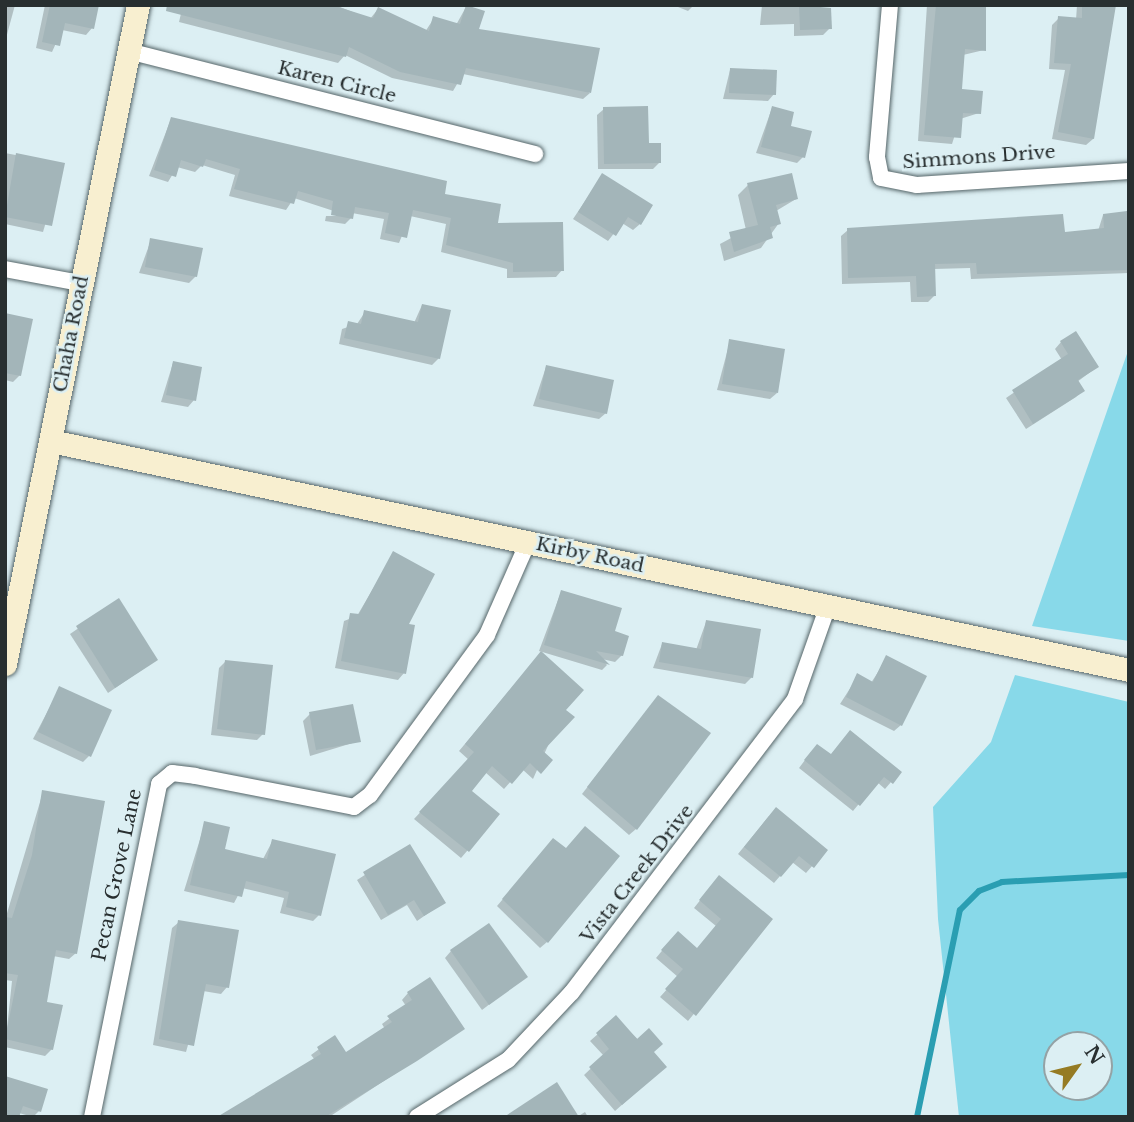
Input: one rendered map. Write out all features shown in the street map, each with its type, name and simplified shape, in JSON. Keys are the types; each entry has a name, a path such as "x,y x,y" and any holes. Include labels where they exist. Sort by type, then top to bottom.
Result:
{"street":[{"name":"Chaha Road","path":"5,664 10,606 51,441 80,283 138,5"},
{"name":"Simmons Drive","path":"890,5 877,157 881,178 917,185 1129,171"},
{"name":"Karen Circle","path":"128,51 535,155"},
{"path":"5,269 80,283"},
{"name":"Kirby Road","path":"51,441 1129,670"},
{"name":"Pecan Grove Lane","path":"92,1117 159,783 172,773 354,807 370,794 487,635 528,542"},
{"name":"Vista Creek Drive","path":"416,1117 508,1060 572,992 795,699 828,606"}],"shaded area":[{"path":"1129,348 1129,641 1032,626"},
{"path":"1015,675 1129,702 1129,1117 959,1117 938,919 933,807 991,742"}],"building":[{"path":"50,5 99,5 94,29 65,23 60,46 42,42"},
{"path":"167,5 332,5 373,18 378,7 429,31 433,16 460,24 466,5 485,11 479,29 600,48 591,93 466,68 461,85 400,72 349,47 346,57 166,11"},
{"path":"799,5 831,8 832,29 800,30"},
{"path":"936,5 986,5 986,51 965,49 962,89 983,91 981,114 963,113 961,138 924,135"},
{"path":"1082,5 1116,5 1094,139 1058,132 1071,64 1054,63 1058,16 1082,18"},
{"path":"730,68 777,70 776,95 729,93"},
{"path":"648,106 649,143 661,143 661,163 604,164 603,107"},
{"path":"772,106 794,112 791,126 812,131 805,158 761,147"},
{"path":"171,117 447,181 445,194 501,204 498,223 563,222 564,271 513,272 513,263 446,245 451,218 413,210 407,238 385,233 389,213 355,207 353,219 331,215 333,201 298,191 294,204 234,189 240,169 206,159 203,167 181,160 176,177 154,170"},
{"path":"16,153 65,163 52,226 5,217"},
{"path":"602,173 653,205 641,225 628,217 616,236 578,212"},
{"path":"792,173 798,199 776,205 781,224 770,227 773,238 734,252 729,232 758,225 747,183"},
{"path":"1127,211 1129,270 977,274 976,263 935,264 936,296 917,297 916,276 848,278 847,228 1063,214 1065,232 1104,228 1103,214"},
{"path":"150,238 203,248 197,277 145,267"},
{"path":"422,304 451,310 440,359 344,338 348,321 361,324 364,310 418,322"},
{"path":"5,313 33,319 21,376 5,373"},
{"path":"1076,331 1099,367 1078,380 1085,391 1033,424 1012,390 1068,354 1060,341"},
{"path":"729,339 785,349 778,393 722,384"},
{"path":"173,361 202,367 196,401 166,395"},
{"path":"546,365 614,380 607,414 539,399"},
{"path":"393,551 435,574 409,624 415,625 406,674 341,661 350,613 359,614"},
{"path":"561,590 622,608 615,631 629,636 623,656 596,651 610,665 544,645"},
{"path":"119,598 158,660 115,688 76,626"},
{"path":"706,620 761,629 753,678 659,662 662,642 701,649"},
{"path":"541,651 584,690 566,710 575,717 543,751 553,760 541,774 530,763 512,784 492,766 472,791 500,814 469,852 419,812 474,752 465,744"},
{"path":"886,655 927,676 902,726 846,697 857,673 873,682"},
{"path":"225,660 273,665 265,735 217,729"},
{"path":"59,686 112,710 91,757 38,732"},
{"path":"658,695 711,733 637,830 587,787"},
{"path":"353,704 361,742 316,750 309,712"},
{"path":"850,730 902,772 893,784 884,777 860,806 804,760 817,744 831,754"},
{"path":"42,790 105,801 77,954 56,950 47,1002 63,1005 53,1050 5,1039 18,975 5,973 5,917 12,918 32,855"},
{"path":"776,807 828,850 814,868 799,856 781,877 744,847"},
{"path":"204,821 230,827 225,849 267,859 272,839 336,854 321,916 286,907 289,892 246,881 242,897 190,885"},
{"path":"585,826 620,856 548,943 502,899 553,838 566,848"},
{"path":"410,844 446,903 424,916 414,900 388,915 363,872"},
{"path":"719,875 773,919 696,1016 665,989 683,969 661,950 678,931 697,948 721,919 699,900"},
{"path":"178,920 239,930 229,988 206,984 194,1046 159,1039"},
{"path":"489,923 528,977 489,1005 450,950"},
{"path":"430,977 465,1029 417,1061 325,1117 217,1117 321,1054 317,1047 335,1035 346,1052 392,1022 387,1016 412,1000 407,992"},
{"path":"616,1015 637,1039 649,1028 663,1044 654,1052 667,1067 622,1105 589,1067 609,1049 596,1033"},
{"path":"5,1076 48,1089 41,1112 23,1106 19,1117 5,1117"},
{"path":"557,1082 579,1117 504,1117"}],"waterway":[{"path":"917,1117 960,910 979,891 1002,882 1129,875"}]}
